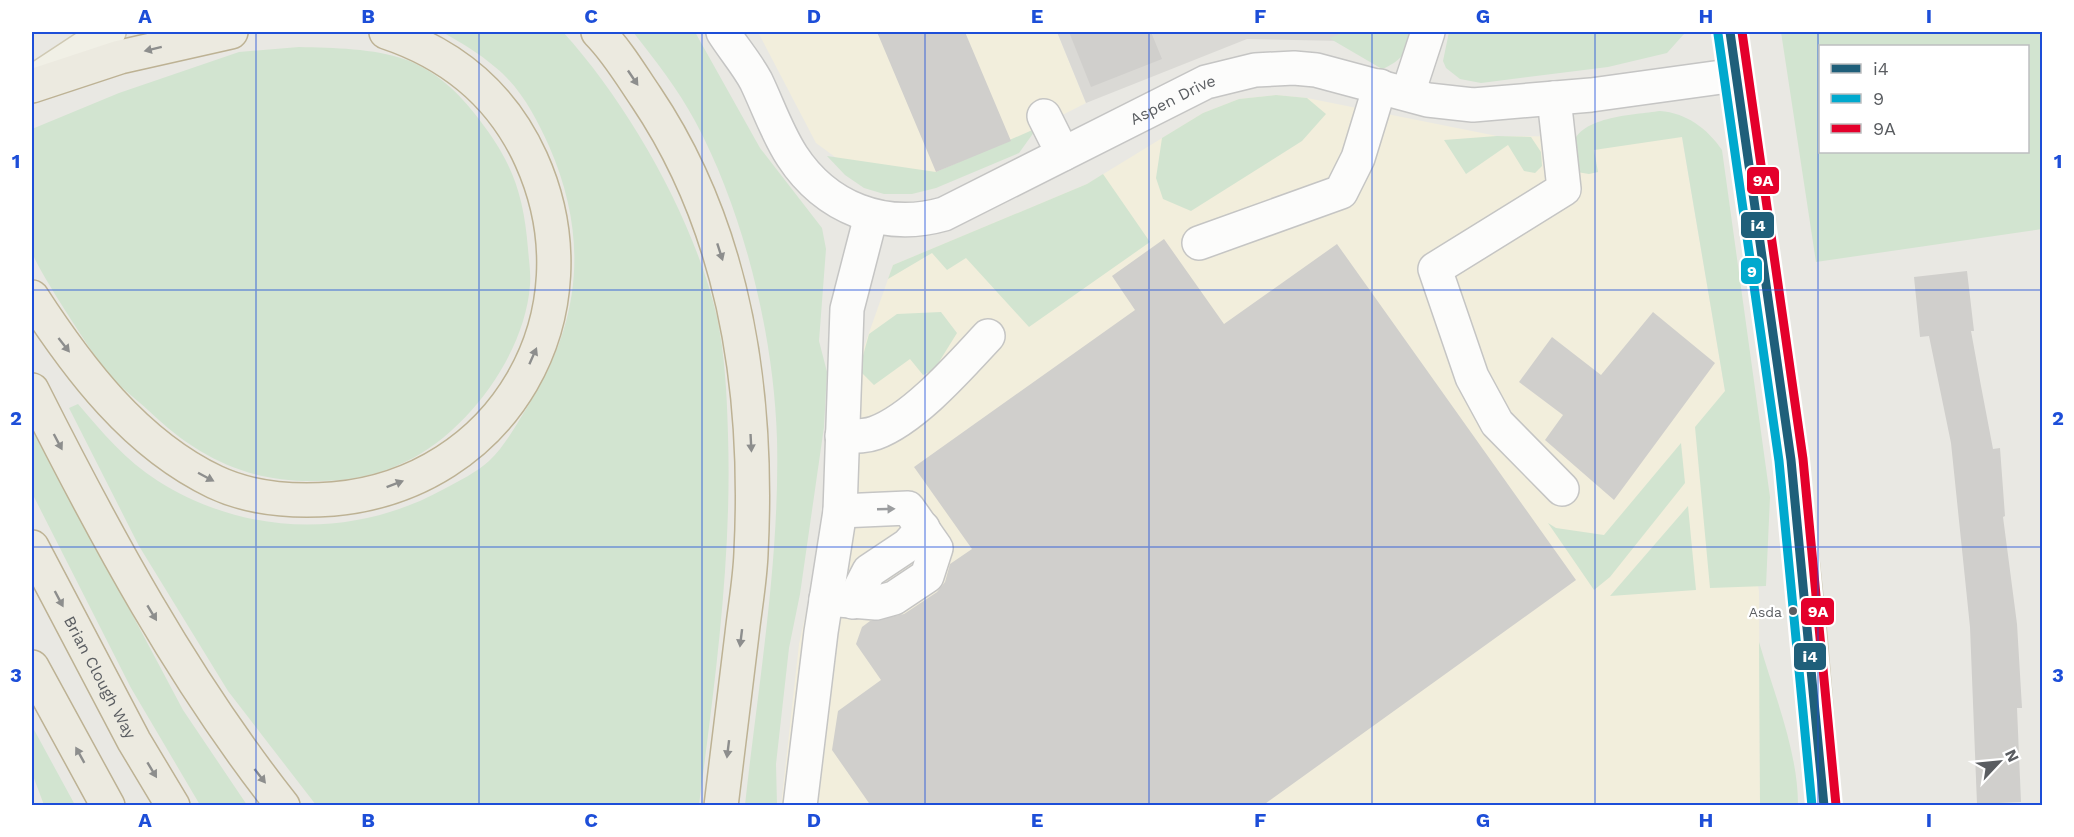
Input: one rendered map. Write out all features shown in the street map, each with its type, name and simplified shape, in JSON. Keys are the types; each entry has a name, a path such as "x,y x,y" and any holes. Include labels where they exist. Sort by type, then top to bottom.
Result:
{"highway":[{"path":"32,85 120,57 231,32"},
{"path":"32,297 60,340 107,397 139,430 187,466 216,482 249,494 284,500 349,497 402,482 458,455 485,432 511,400 537,350 552,298 552,221 543,185 528,151 508,117 486,89 434,51 386,32"},
{"path":"598,32 610,44 665,125 687,166 705,207 726,270 741,342 747,380 753,478 751,556 721,806"},
{"path":"32,390 149,609 217,718 283,806"},
{"name":"Brian Clough Way","path":"32,547 134,741 173,806"},
{"path":"32,667 108,806"}],"main road":[{"path":"32,85 109,32"},
{"path":"1730,32 1791,460 1809,627 1824,806"}],"street":[{"name":"Aspen Drive","path":"723,32 754,78 797,162 841,205 871,216 904,220 944,214 1218,77 1255,70 1294,68 1343,76 1451,104 1473,105 1554,98 1736,75"},
{"path":"1199,243 1341,192 1394,89 1428,32"},
{"path":"1554,98 1564,189 1435,269 1472,377 1497,423 1562,489"},
{"path":"1044,116 1063,154"},
{"path":"800,806 839,600 847,309 871,216"},
{"path":"842,436 863,436 891,424 947,382 988,336"},
{"path":"839,600 869,571 908,545 923,528 908,508 840,511"}],"shaded area":[{"path":"758,32 1057,32 1086,103 1011,141 936,172 865,179 816,143"},
{"path":"1057,32 1401,32 1343,41 1247,39 1086,103"},
{"path":"1276,95 1307,98 1497,136 1682,137 1759,591 1760,805 781,806 799,644 864,347 893,265 1087,184 1203,113 1239,99"}],"green space":[{"path":"442,32 563,32 588,61 635,129 676,203 707,280 720,331 724,361 729,481 721,620 699,805 316,805 228,691 139,546 69,408 78,404 125,455 158,481 192,499 227,512 263,521 300,524 337,523 374,517 409,505 444,489 473,473 495,455 531,401 548,370 561,339 574,276 574,244 570,212 562,179 549,146 526,103 495,67 476,52"},
{"path":"633,32 695,32 760,148 822,228 826,249 819,341 827,372 824,427 800,594 789,648 776,764 777,805 745,805 772,577 777,485 775,399 763,317 742,234 712,157 681,98"},
{"path":"1345,32 1411,32 1406,50 1399,59 1382,69 1329,38"},
{"path":"1449,32 1684,32 1684,34 1667,53 1608,67 1481,83 1460,79 1446,68 1443,61"},
{"path":"1781,32 2042,32 2042,229 1816,262"},
{"path":"299,47 353,49 394,56 419,65 450,87 484,126 510,169 524,214 530,267 526,311 517,338 505,364 470,411 450,432 428,449 405,462 360,477 335,480 287,480 243,471 223,463 185,441 126,391 105,369 53,290 35,259 31,246 32,129 119,93 239,52"},
{"path":"1276,95 1307,98 1326,114 1302,141 1191,211 1163,199 1156,178 1162,138 1203,113 1239,99"},
{"path":"1660,111 1679,115 1695,123 1710,135 1722,150 1770,497 1766,586 1710,588 1695,427 1725,391 1682,137 1594,150 1598,172 1589,174 1577,172 1573,158 1572,149 1576,138 1583,130 1594,124 1622,116"},
{"path":"1037,128 1019,153 936,188 912,194 884,194 864,188 845,175 827,156 936,172"},
{"path":"1497,136 1531,137 1541,152 1542,166 1535,173 1524,171 1508,145 1466,174 1444,140"},
{"path":"1103,174 1150,242 1029,327 966,258 947,270 932,253 888,279 893,265 1087,184"},
{"path":"941,312 957,333 934,370 923,375 910,359 874,385 859,370 869,334 897,314"},
{"path":"32,426 183,710 247,805 200,805 131,688 32,493"},
{"path":"1681,443 1685,483 1610,577 1594,590 1548,523 1556,528 1604,535"},
{"path":"1688,506 1696,590 1610,596"},
{"path":"1759,642 1790,743 1798,805 1760,805"},
{"path":"32,726 75,805 44,805 32,773"}],"building":[{"path":"877,32 965,32 1011,141 936,172"},
{"path":"1069,32 1151,32 1162,59 1091,87"},
{"path":"1164,239 1224,324 1337,244 1576,580 1262,806 871,806 832,750 838,711 881,680 856,644 862,627 870,621 904,614 937,592 945,582 950,564 972,549 914,467 1135,310 1112,276"},
{"path":"1967,271 1974,331 1971,331 1981,386 1993,449 2000,448 2005,516 2003,517 2017,624 2022,708 2017,708 2021,802 1977,804 1970,627 1951,443 1929,336 1920,337 1914,277"},
{"path":"1653,312 1715,363 1614,500 1545,440 1563,415 1519,382 1552,337 1601,375"}],"transit line":[{"name":"i4","path":"1730,32 1791,460 1824,806"},
{"name":"9A","path":"1742,32 1803,459 1836,805"},
{"name":"9","path":"1718,34 1779,461 1812,806"}],"place":[{"name":"Asda","path":"1793,611"}]}
